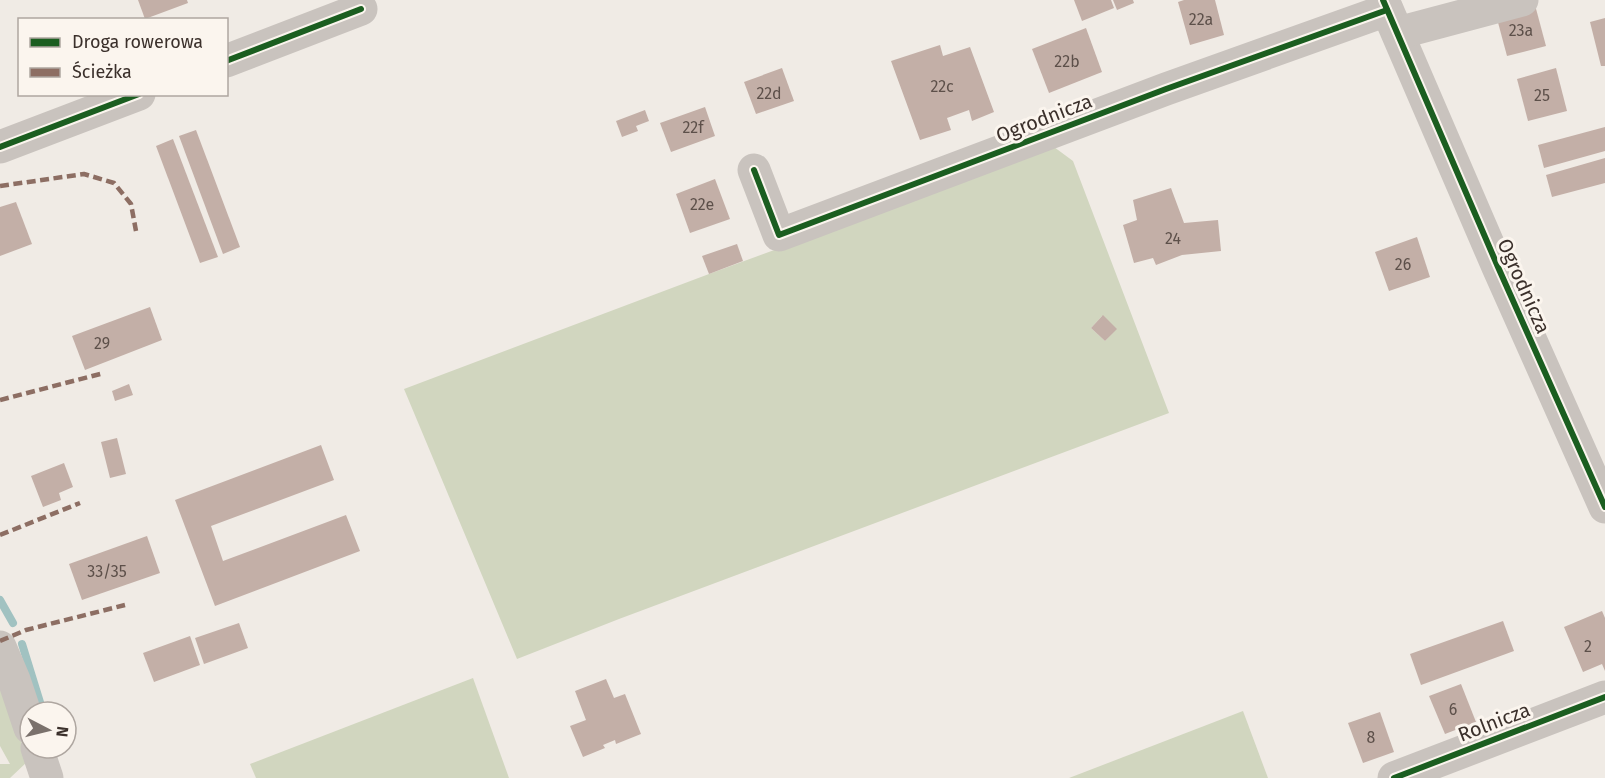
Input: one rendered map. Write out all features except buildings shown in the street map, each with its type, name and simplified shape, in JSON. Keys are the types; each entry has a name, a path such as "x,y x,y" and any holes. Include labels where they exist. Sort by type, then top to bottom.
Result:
{"street":[{"path":"1389,15 1522,0"},
{"path":"228,60 361,9"},
{"name":"Ogrodnicza","path":"754,170 779,235 1166,89 1389,15 1493,257 1605,507"},
{"path":"0,147 134,96"},
{"path":"0,647 21,700"},
{"name":"Rolnicza","path":"1394,778 1605,697"},
{"path":"41,760 47,778"}],"green space":[{"path":"1054,147 1073,161 1169,413 517,659 404,389","holes":["1102,316 1116,329 1105,341 1091,328"]},
{"path":"473,678 509,778 256,778 250,764"},
{"path":"0,681 18,732 18,760 28,761 10,778 0,778 0,764 10,764 0,746"},
{"path":"1243,711 1268,778 1069,778"}],"waterway":[{"path":"0,600 13,623"},
{"path":"22,644 39,700"}],"marked path":[{"path":"0,186 84,174 114,183 131,204 136,231"},
{"path":"0,400 104,373"},
{"path":"0,535 80,503"},
{"path":"0,641 26,630 125,605"}],"cycle path":[{"path":"1383,0 1605,507"},
{"path":"228,60 361,9"},
{"path":"754,170 779,235 1166,89 1387,10"},
{"path":"0,147 134,96"},
{"path":"1394,778 1605,697"}]}
